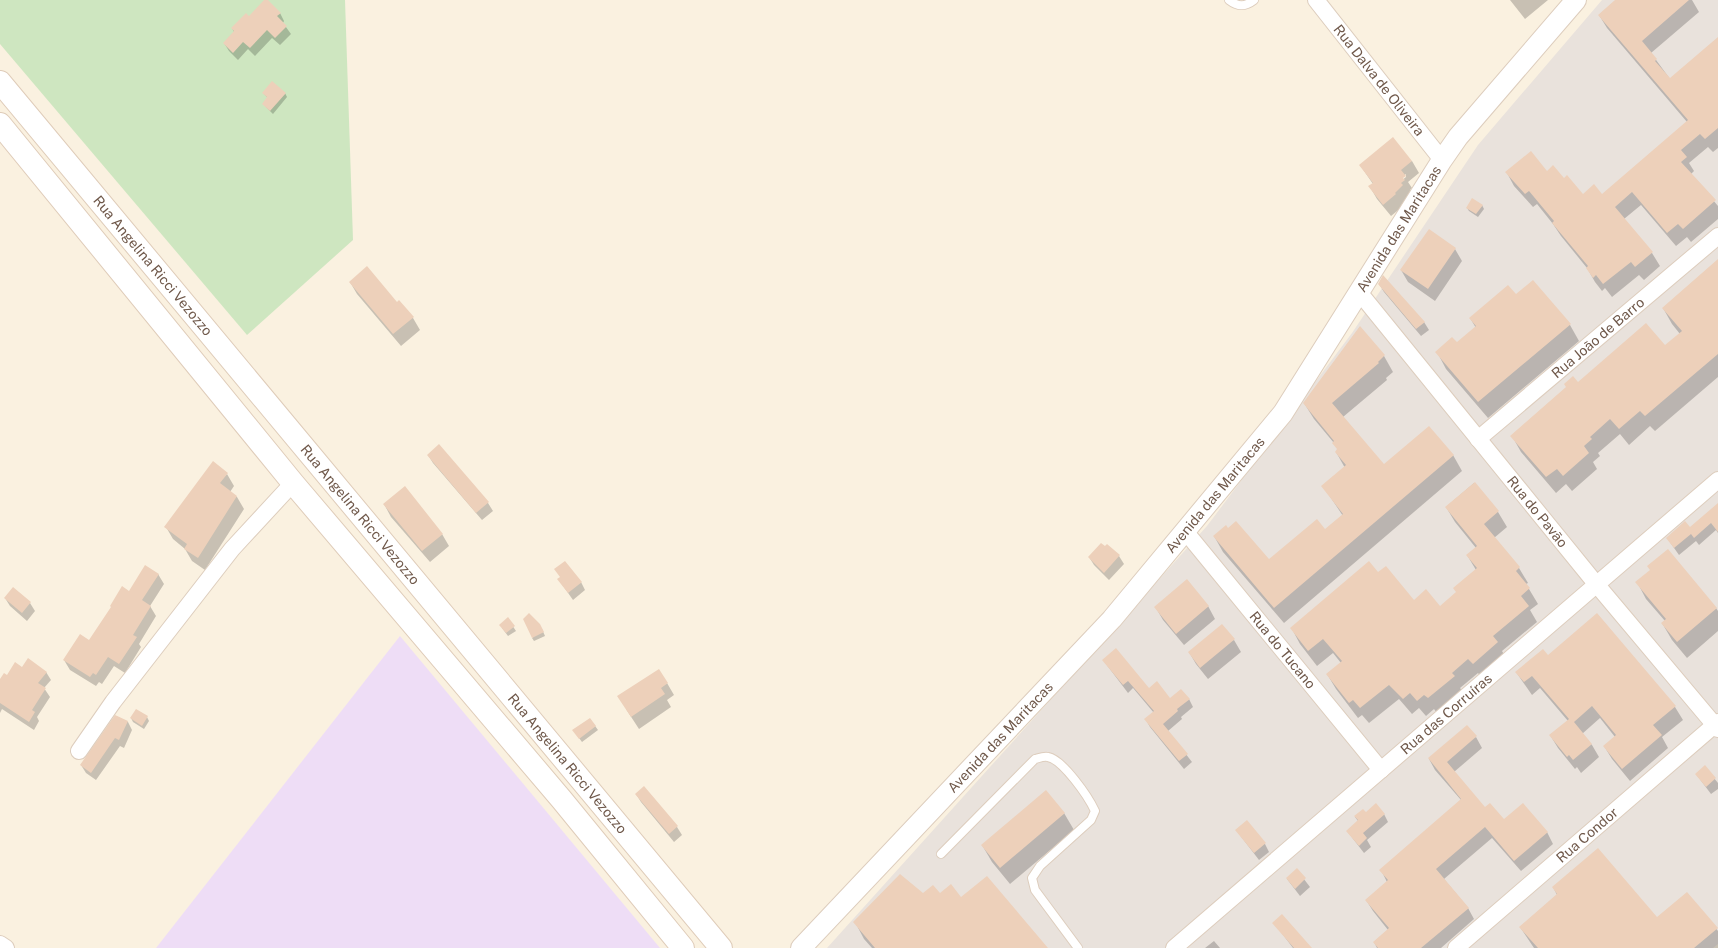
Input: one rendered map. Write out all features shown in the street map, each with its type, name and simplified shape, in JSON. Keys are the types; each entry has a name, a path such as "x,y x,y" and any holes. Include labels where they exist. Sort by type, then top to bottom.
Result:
{"main road":[{"name":"Rua Angelina Ricci Vezozzo","path":"0,82 721,948"},
{"name":"Rua Angelina Ricci Vezozzo","path":"0,124 292,483 562,800 683,948"},
{"path":"292,483 302,476 311,473 326,474"}],"street":[{"name":"Rua Dalva de Oliveira","path":"1316,0 1442,160"},
{"name":"Avenida das Maritacas","path":"801,948 1112,619 1283,413 1358,292 1458,137 1576,0"},
{"name":"Rua João de Barro","path":"1478,440 1718,236"},
{"name":"Rua do Pavão","path":"1358,292 1597,585 1717,725"},
{"name":"Rua das Corruíras","path":"1174,948 1718,480"},
{"path":"79,751 113,702 232,549 292,483"},
{"name":"Rua do Tucano","path":"1185,530 1381,770"},
{"name":"Rua Condor","path":"1456,948 1717,725"},
{"path":"0,944 6,948"}],"lane":[{"path":"1229,0 1236,5 1247,6 1254,0"},
{"path":"941,854 1035,758 1047,756 1059,763 1089,799 1095,811 1091,820 1040,866 1032,878 1035,890 1078,948"}],"shaded area":[{"path":"1602,0 1718,0 1718,944 1713,948 827,948 1207,526 1352,333 1478,145"},
{"path":"400,636 660,948 156,948"}],"green space":[{"path":"0,0 345,0 353,240 247,335 0,44"}],"building":[{"path":"264,0 268,0 281,13 277,16 287,26 275,38 267,30 250,48 243,42 233,53 223,43 234,31 231,28 246,13 249,16"},
{"path":"1615,0 1689,0 1642,41 1657,59 1655,61 1670,78 1718,37 1718,128 1705,139 1700,134 1681,150 1687,157 1681,162 1716,200 1683,229 1678,224 1667,233 1632,192 1615,207 1653,252 1635,267 1631,262 1603,284 1596,275 1593,278 1586,268 1588,266 1552,223 1554,221 1529,191 1525,194 1505,172 1531,151 1547,171 1553,165 1564,178 1567,175 1583,194 1594,184 1602,194 1688,120 1598,15"},
{"path":"272,81 286,93 270,111 262,104 267,97 262,93"},
{"path":"1393,137 1412,161 1401,170 1406,176 1403,178 1405,180 1401,183 1403,185 1395,193 1396,194 1383,205 1368,186 1373,183 1359,165"},
{"path":"1472,198 1483,205 1476,214 1466,208"},
{"path":"1429,229 1456,248 1428,289 1400,270"},
{"path":"1718,259 1718,354 1645,416 1640,411 1619,429 1610,419 1590,437 1592,439 1584,446 1589,453 1563,476 1557,469 1546,477 1510,436 1566,387 1564,384 1573,376 1578,382 1646,323 1665,345 1682,331 1662,308"},
{"path":"367,266 397,302 399,300 414,317 393,334 349,282"},
{"path":"1383,275 1425,322 1416,329 1378,284"},
{"path":"1533,280 1571,324 1478,402 1435,352 1452,337 1457,342 1476,326 1469,318 1508,285 1516,294"},
{"path":"1360,326 1385,355 1378,362 1379,363 1332,403 1384,464 1429,426 1454,455 1274,608 1213,536 1226,525 1228,528 1236,521 1269,559 1317,519 1325,529 1343,514 1321,486 1346,465 1335,452 1337,449 1332,443 1334,441 1303,403"},
{"path":"439,444 489,502 476,513 427,455"},
{"path":"213,461 228,473 220,483 237,496 198,558 184,549 187,544 164,527"},
{"path":"1475,482 1499,511 1484,524 1520,567 1516,571 1530,588 1521,596 1529,606 1493,636 1498,642 1473,664 1468,659 1452,673 1455,676 1428,698 1424,695 1417,701 1410,693 1403,699 1389,685 1360,708 1353,700 1349,703 1326,674 1342,661 1323,639 1308,651 1290,628 1369,561 1378,572 1386,566 1414,600 1426,589 1440,606 1456,592 1453,588 1477,568 1466,555 1477,546 1445,507"},
{"path":"405,486 443,534 422,551 383,504"},
{"path":"1718,503 1718,532 1711,523 1694,538 1691,534 1674,548 1666,538 1685,521 1690,527"},
{"path":"1101,543 1105,546 1107,544 1120,555 1104,573 1088,557"},
{"path":"1668,549 1717,608 1677,642 1661,623 1666,619 1635,582 1650,570 1647,566"},
{"path":"565,561 582,582 568,593 557,579 560,577 554,569"},
{"path":"145,565 159,574 142,600 151,606 133,635 137,637 119,664 108,657 96,675 93,673 90,677 63,660 80,634 89,640 111,607 110,606 122,586 129,591"},
{"path":"1187,579 1209,606 1176,634 1154,607"},
{"path":"13,587 31,602 22,613 4,598"},
{"path":"529,613 540,624 544,632 532,638 523,619"},
{"path":"1597,613 1676,706 1653,725 1662,735 1622,769 1603,746 1616,735 1592,706 1574,722 1592,744 1573,760 1569,755 1567,757 1549,735 1569,719 1532,676 1524,682 1515,672 1543,649 1548,655"},
{"path":"508,617 515,626 506,633 499,625"},
{"path":"1222,624 1235,639 1200,668 1188,652"},
{"path":"1116,648 1149,688 1157,681 1170,698 1181,689 1190,699 1177,709 1178,711 1163,724 1188,754 1179,761 1144,719 1154,711 1128,681 1123,685 1102,660"},
{"path":"28,658 47,672 38,683 46,688 32,710 35,712 29,722 0,703 0,679 4,673 7,675 15,662 22,667"},
{"path":"659,669 668,683 661,688 665,694 631,717 617,696"},
{"path":"136,709 148,716 142,726 130,718"},
{"path":"115,715 128,721 119,740 115,738 91,773 80,765"},
{"path":"590,718 596,726 579,739 572,730"},
{"path":"1467,725 1477,736 1447,762 1485,807 1490,803 1504,819 1523,803 1548,832 1514,861 1485,827 1436,869 1469,908 1421,948 1378,948 1373,942 1389,928 1365,900 1388,880 1379,870 1461,799 1428,758"},
{"path":"1705,765 1716,778 1706,787 1695,774"},
{"path":"644,786 678,826 669,834 635,794"},
{"path":"1046,790 1065,813 1000,868 981,845"},
{"path":"1376,803 1385,814 1363,833 1367,838 1359,846 1346,831 1358,820 1354,816 1363,809 1366,812"},
{"path":"1247,820 1266,843 1254,853 1235,830"},
{"path":"1598,848 1657,917 1687,892 1718,928 1694,948 1538,948 1519,927 1557,894 1552,887"},
{"path":"1297,868 1306,878 1295,889 1286,878"},
{"path":"900,874 923,893 933,885 940,893 951,884 961,897 987,876 1048,948 875,948 853,922"},
{"path":"1282,914 1312,948 1294,948 1272,923"}]}
